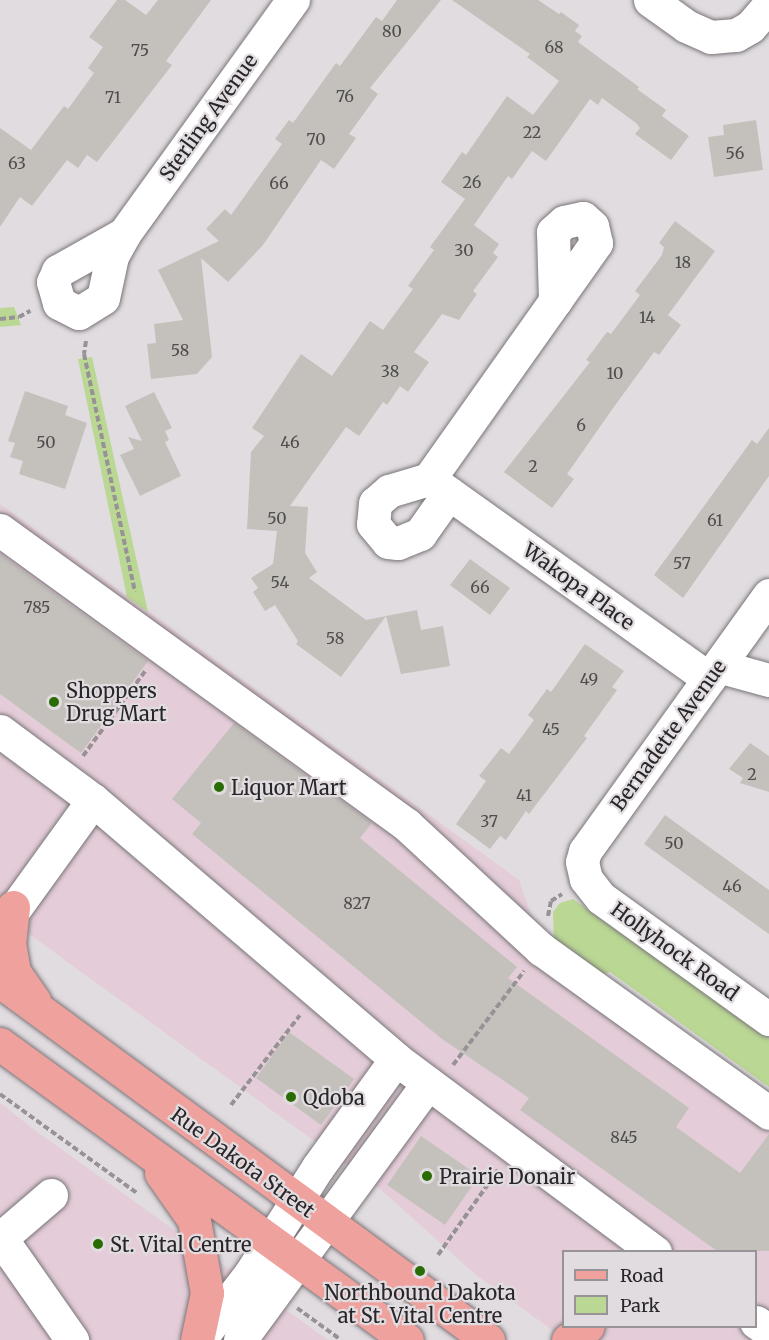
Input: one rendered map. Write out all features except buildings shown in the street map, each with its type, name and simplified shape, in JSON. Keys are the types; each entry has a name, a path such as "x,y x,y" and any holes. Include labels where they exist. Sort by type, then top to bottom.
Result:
{"main road":[{"path":"4,910 14,972 41,1012"},
{"name":"Rue Dakota Street","path":"0,981 327,1224 488,1340"},
{"path":"0,1044 406,1340"},
{"path":"147,1151 194,1220 207,1293 198,1340"},
{"path":"568,1340 585,1328"}],"street":[{"name":"Sterling Avenue","path":"124,234 58,271 53,282 59,303 68,310 83,312 103,298 112,256 124,234 292,0"},
{"path":"650,0 686,27 711,37 743,31 769,5"},
{"name":"Wakopa Place","path":"555,301 439,486 713,672"},
{"path":"0,530 407,825 541,949 769,1113"},
{"name":"Bernadette Avenue","path":"586,879 582,862 585,851 769,595"},
{"path":"713,672 769,680"},
{"path":"0,731 86,795 396,1059 653,1250"},
{"path":"4,910 86,795"},
{"name":"Hollyhock Road","path":"586,879 601,898 769,1019"},
{"path":"198,1340 271,1242 296,1201 396,1059"},
{"path":"240,1340 431,1086"},
{"path":"51,1195 0,1237 72,1340"}],"path":[{"path":"83,312 87,330 84,354 140,614 132,626"},
{"path":"431,1086 541,949 551,901 586,879"},
{"path":"231,1105 303,1011"},
{"path":"0,1094 145,1199"},
{"path":"438,1255 502,1165"},
{"path":"291,1304 341,1340"}],"shaded area":[{"path":"0,504 519,880 536,929 769,1096 769,1340 566,1340 475,1274 379,1188 0,913"},
{"name":"St. Vital Centre","path":"0,1103 40,1134 328,1340 0,1340"}],"green space":[{"path":"14,307 21,325 0,327 0,308"},
{"path":"92,357 148,612 127,597 78,359"},
{"path":"573,899 769,1038 769,1087 610,972 599,975 554,941 553,912 560,903"}],"place":[{"name":"Shoppers Drug Mart","path":"54,702"},
{"name":"Liquor Mart","path":"219,787"},
{"name":"Qdoba","path":"291,1097"},
{"name":"Prairie Donair","path":"427,1176"},
{"name":"St. Vital Centre","path":"98,1244"},
{"name":"Northbound Dakota at St. Vital Centre","path":"420,1271"}]}
